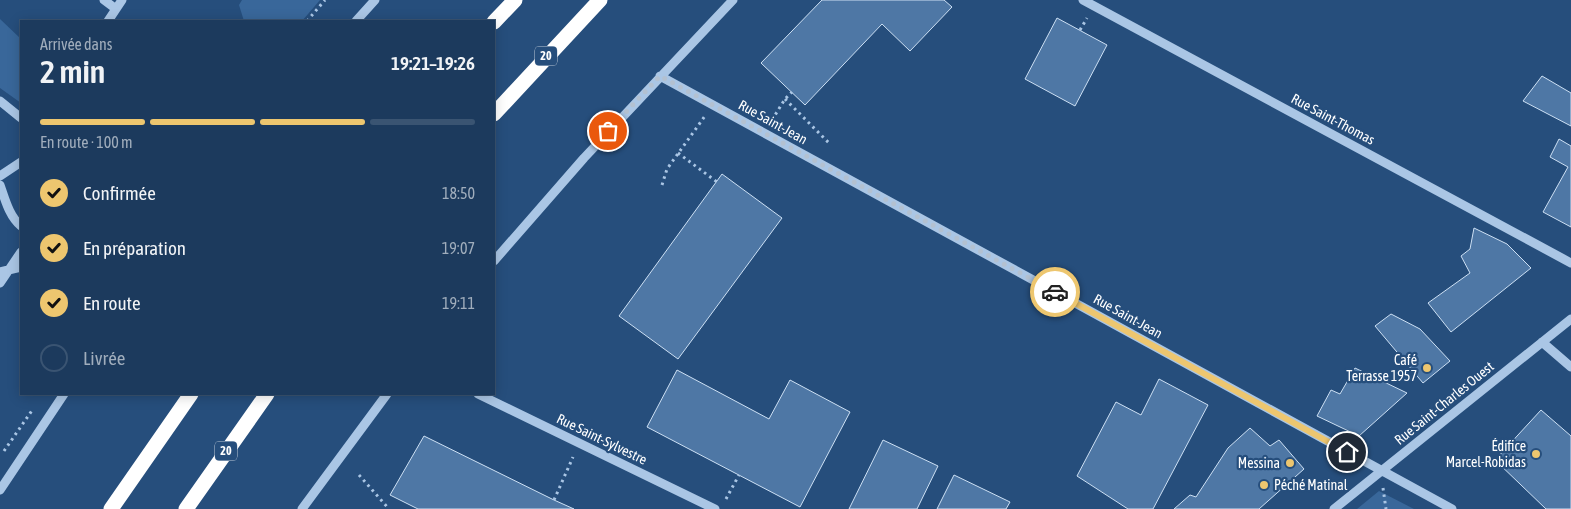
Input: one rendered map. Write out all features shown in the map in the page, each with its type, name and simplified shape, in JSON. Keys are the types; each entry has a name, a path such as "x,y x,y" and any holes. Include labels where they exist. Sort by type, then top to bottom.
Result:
{"highway":[{"path":"495,21 515,0"},
{"name":"20","path":"495,113 600,0"},
{"path":"111,509 189,395"},
{"name":"20","path":"186,509 266,395"}],"street":[{"path":"104,0 116,9"},
{"path":"109,20 122,0"},
{"path":"357,20 375,0"},
{"path":"495,260 584,158 733,0"},
{"name":"Rue Saint-Thomas","path":"1083,0 1571,263"},
{"name":"Rue Saint-Jean","path":"660,76 1452,509"},
{"path":"0,101 20,117"},
{"path":"0,176 20,163"},
{"path":"0,184 8,208 20,225"},
{"path":"0,283 4,271 20,253"},
{"path":"4,271 20,267"},
{"name":"Rue Saint-Charles Ouest","path":"1334,509 1571,319"},
{"path":"1542,342 1571,367"},
{"path":"0,490 63,395"},
{"path":"302,509 386,395"},
{"name":"Rue Saint-Sylvestre","path":"480,395 715,509"}],"path":[{"path":"308,20 326,0"},
{"path":"764,134 785,99 792,92"},
{"path":"785,99 830,144"},
{"path":"662,185 667,168 713,106"},
{"path":"678,154 717,182"},
{"path":"554,500 580,443"},
{"path":"359,475 389,509"},
{"path":"725,500 739,475"}],"shaded area":[{"path":"242,0 320,0 303,20 244,20 239,5"},
{"path":"0,19 20,38 20,102 0,88"},
{"path":"1379,491 1414,509 1357,509"}],"building":[{"path":"822,0 944,0 952,7 910,51 882,24 805,105 761,63"},
{"path":"1057,18 1107,45 1075,106 1025,79"},
{"path":"1542,76 1571,93 1571,126 1523,101"},
{"path":"1559,139 1571,146 1571,227 1543,212 1568,167 1550,157"},
{"path":"722,174 782,218 678,359 619,316"},
{"path":"1474,228 1507,244 1531,268 1451,332 1428,303 1470,273 1461,256 1470,249"},
{"path":"1391,314 1420,329 1450,361 1423,383 1375,326"},
{"path":"1355,368 1407,393 1359,436 1317,416 1331,390 1340,394"},
{"path":"677,370 769,419 790,380 850,412 800,507 647,427"},
{"path":"1159,379 1208,405 1153,509 1128,509 1077,476 1116,402 1141,415"},
{"name":"Édifice Marcel-Robidas","path":"1541,410 1571,436 1571,509 1546,509 1495,460"},
{"path":"1250,428 1270,446 1279,440 1304,469 1259,509 1174,509 1190,495 1196,497 1228,448"},
{"path":"424,436 574,509 418,509 390,495"},
{"path":"883,440 938,466 917,509 849,509"},
{"path":"954,475 1010,502 1006,509 937,509"}],"way so far":[{"path":"608,131 660,76 1055,292"}],"place":[{"name":"Café Terrasse 1957","path":"1427,368"},
{"name":"Édifice Marcel-Robidas","path":"1536,454"},
{"name":"Messina","path":"1290,463"},
{"name":"Péché Matinal","path":"1264,485"}],"route":[{"path":"1055,292 1347,452"}]}
